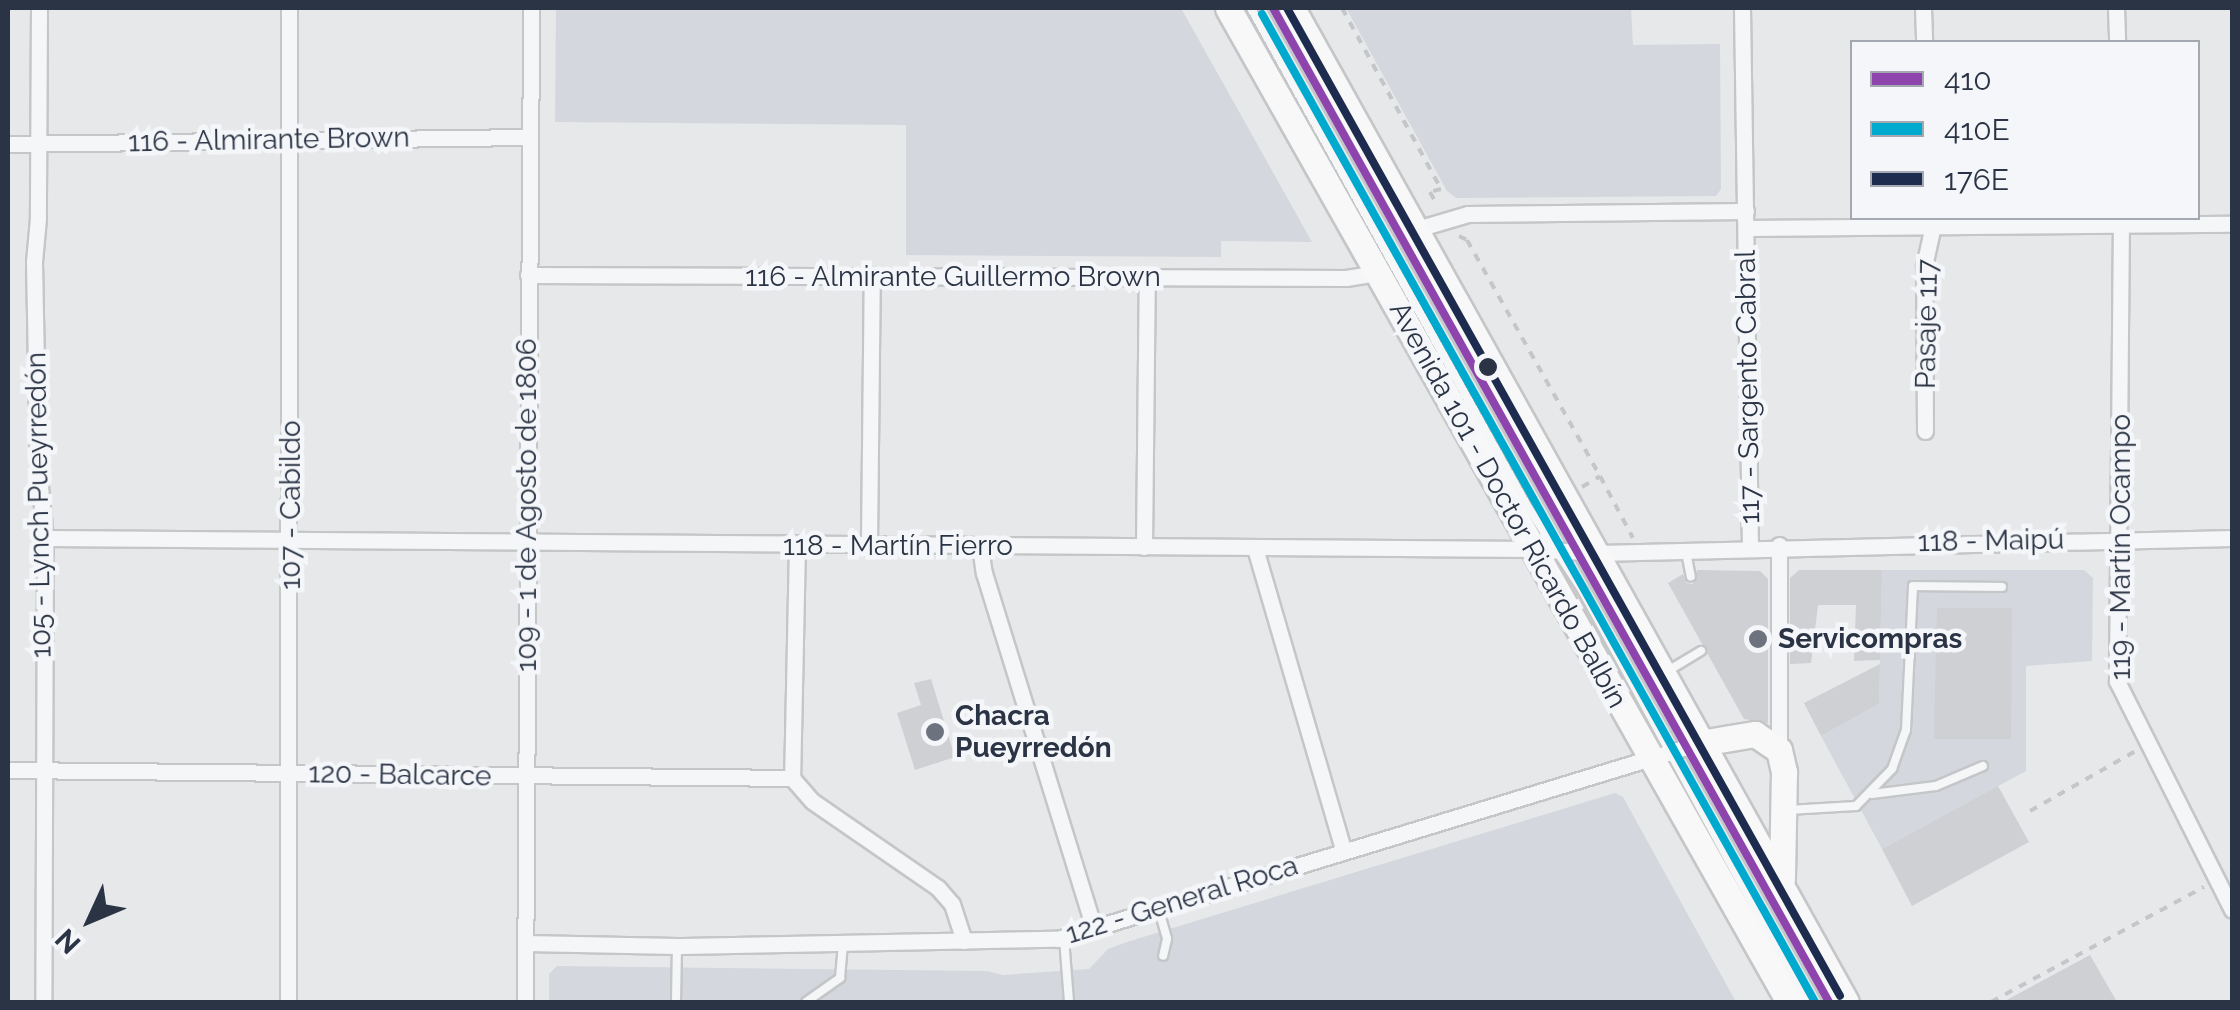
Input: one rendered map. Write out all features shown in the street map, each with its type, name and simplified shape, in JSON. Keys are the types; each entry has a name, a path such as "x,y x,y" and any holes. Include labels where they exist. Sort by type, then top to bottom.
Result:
{"main road":[{"name":"Avenida 101 - Doctor Ricardo Balbín","path":"1228,8 1377,273 1545,550 1676,750 1783,888 1846,1002"},
{"name":"Avenida 101 - Doctor Ricardo Balbín","path":"1292,8 1417,228 1588,553 1662,674 1676,750 1789,1002"},
{"path":"1676,750 1755,734 1779,750 1784,772 1783,888"}],"street":[{"name":"105 - Lynch Pueyrredón","path":"40,8 34,280 38,466 45,538 43,1002"},
{"name":"107 - Cabildo","path":"288,1002 292,538 289,8"},
{"name":"109 - 1 de Agosto de 1806","path":"526,1002 531,8"},
{"name":"117 - Sargento Cabral","path":"1742,8 1750,546"},
{"path":"1923,8 1924,40"},
{"path":"2116,8 2117,40"},
{"name":"116 - Almirante Brown","path":"8,144 530,136"},
{"path":"1417,228 1468,214 1746,211"},
{"path":"1746,228 2121,221 2232,224"},
{"name":"119 - Martín Ocampo","path":"2121,221 2117,681 2232,910"},
{"name":"Pasaje 117","path":"1926,431 1924,266 1934,223"},
{"name":"116 - Almirante Guillermo Brown","path":"528,275 1346,278 1377,273"},
{"path":"869,544 872,275"},
{"path":"1144,547 1148,278"},
{"name":"118 - Martín Fierro","path":"45,538 1588,553 1750,546"},
{"name":"118 - Maipú","path":"1750,546 2232,538"},
{"path":"798,545 792,778 812,801 938,888 952,904 964,941"},
{"name":"117 - Sargento Cabral","path":"1779,545 1779,750"},
{"path":"980,546 984,573 1094,928"},
{"path":"1255,548 1344,849"},
{"name":"122 - General Roca","path":"526,943 676,946 1064,938 1676,750"},
{"name":"120 - Balcarce","path":"8,770 792,778"}],"lane":[{"path":"1252,8 1526,504 1545,550"},
{"path":"1273,8 1588,553 1676,750 1806,1002"},
{"path":"1685,549 1690,577"},
{"path":"1872,794 1892,769 1906,730 1913,586 2002,588"},
{"path":"1662,674 1701,651"},
{"path":"1676,750 1829,1002"},
{"path":"1781,810 1844,809 1872,794 1936,786 1983,766"},
{"path":"1158,907 1167,940 1162,956"},
{"path":"1064,938 1069,1002"},
{"path":"806,1002 840,978 843,943"},
{"path":"676,946 676,1002"}],"path":[{"path":"1342,8 1441,190 1430,192 1452,232 1468,240 1600,476"},
{"path":"2030,812 2147,744"},
{"path":"1991,1002 2217,880"}],"shaded area":[{"path":"556,8 1181,8 1312,242 1221,241 1221,257 906,255 906,125 555,122"},
{"path":"1346,8 1631,8 1633,45 1720,44 1721,189 1716,196 1456,198 1447,191"},
{"path":"1882,570 2084,570 2093,578 2092,661 2026,666 2026,771 1882,849 1821,736 1879,704"},
{"path":"1615,793 1623,797 1736,1002 549,1002 549,974 557,966 987,971 1003,975 1089,969 1108,949 1127,942"}],"building":[{"path":"1697,570 1760,571 1768,579 1768,723 1744,719 1668,583 1683,574 1686,583 1693,584"},
{"path":"1799,570 1882,570 1880,660 1854,661 1856,605 1818,605 1811,663 1790,664 1790,578"},
{"path":"1937,608 2012,608 2011,739 1934,739"},
{"path":"1880,664 1879,704 1821,736 1804,703"},
{"path":"931,679 955,757 915,770 897,713 921,705 914,683"},
{"path":"1998,786 2029,842 1912,906 1882,849"},
{"path":"2090,955 2117,1002 2003,1002"}],"transit line":[{"name":"410","path":"1273,8 1829,1002"},
{"name":"176E","path":"1287,8 1840,996"},
{"name":"410E","path":"1262,14 1815,1002"}],"place":[{"name":"Servicompras","path":"1758,639"},
{"name":"Chacra Pueyrredón","path":"935,732"}]}
